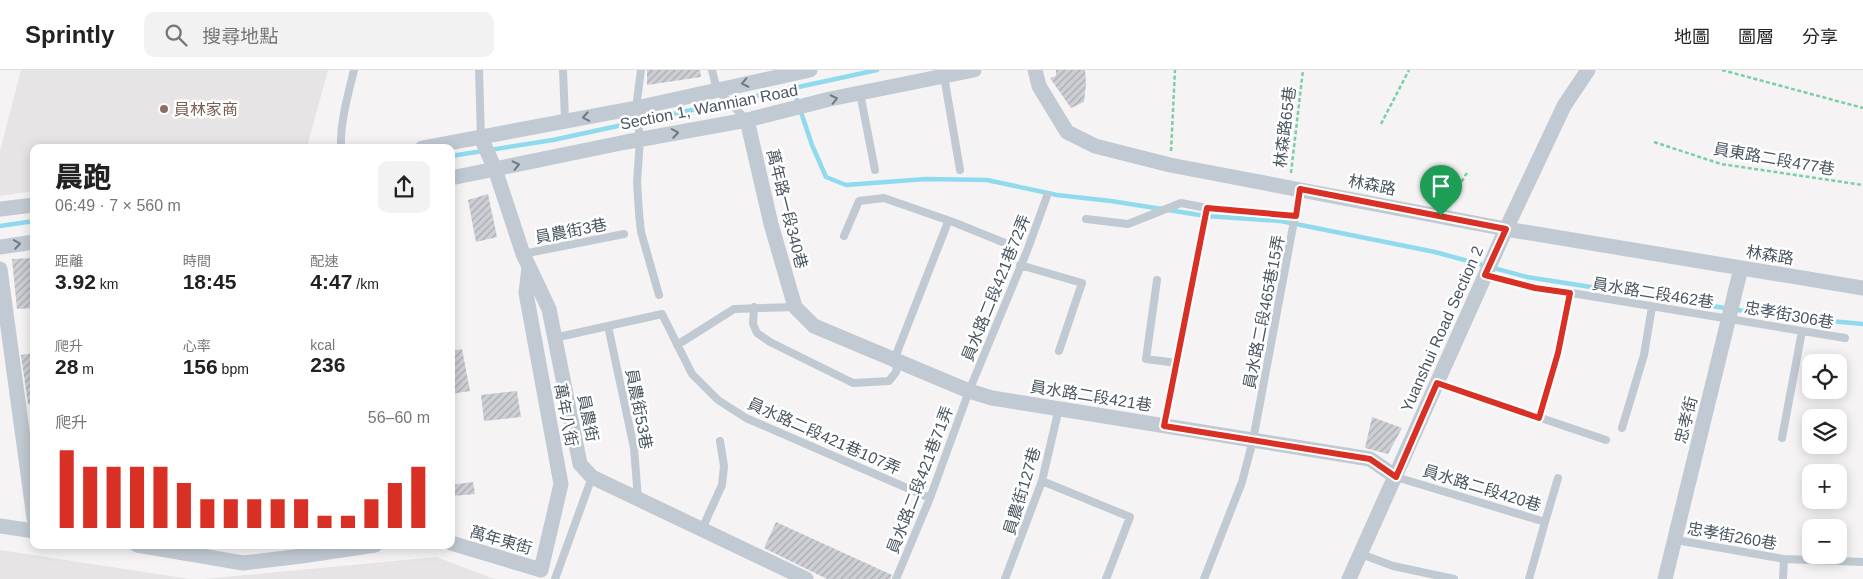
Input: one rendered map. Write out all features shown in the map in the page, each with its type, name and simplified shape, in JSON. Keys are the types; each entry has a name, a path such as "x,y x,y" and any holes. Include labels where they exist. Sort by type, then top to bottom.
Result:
{"street":[{"name":"Section 1, Wannian Road","path":"455,177 640,139 747,120 860,93 974,70"},
{"name":"林森路","path":"1034,70 1039,86 1067,132 1095,146 1170,165 1506,229 1863,288"},
{"name":"Yuanshui Road Section 2","path":"1350,579 1506,229 1564,106 1588,70"},
{"name":"Section 1, Wannian Road","path":"446,144 636,108 802,71"},
{"name":"萬年路一段340巷","path":"747,120 771,224 795,306"},
{"name":"員農街","path":"481,138 495,169 526,260 549,309 580,464 592,477"},
{"path":"0,209 30,205"},
{"path":"0,247 30,243"},
{"name":"萬年八街","path":"526,260 526,293 561,484 541,570"},
{"name":"忠孝街","path":"1665,579 1741,268"},
{"path":"0,269 30,489"},
{"name":"員水路二段421巷","path":"795,306 814,326 969,391 992,398 1370,459 1396,477"},
{"path":"592,477 702,529 781,571 806,579"},
{"path":"0,526 30,530"},
{"name":"萬年東街","path":"455,544 541,570"},
{"path":"174,549 243,563 301,551 326,549"}],"lane":[{"path":"340,144 345,108 354,70"},
{"path":"480,70 481,138"},
{"path":"563,70 565,120"},
{"path":"641,70 636,108 640,139 637,182 641,232 659,295"},
{"path":"712,70 717,90 747,120"},
{"path":"944,76 960,170"},
{"path":"860,93 875,170"},
{"name":"員水路二段465巷15弄","path":"1204,579 1242,482 1254,440 1296,216 1295,188"},
{"name":"員水路二段421巷72弄","path":"969,391 1027,251 1047,196"},
{"path":"844,236 859,201 884,198 1010,244"},
{"path":"1086,219 1128,224 1181,203 1207,208 1296,216"},
{"path":"1164,426 1207,208"},
{"path":"754,307 753,324 757,333 770,342 853,382 889,381 896,372 898,366 894,360 948,222"},
{"name":"員農街3巷","path":"526,260 624,234"},
{"path":"1020,266 1082,283 1059,351"},
{"name":"員水路二段462巷","path":"1485,275 1535,288 1729,319"},
{"path":"1157,280 1146,359 1177,363"},
{"path":"1539,418 1558,353 1570,293"},
{"path":"676,345 734,309 795,306"},
{"path":"1622,428 1644,355 1652,307"},
{"name":"員水路二段421巷107弄","path":"608,326 662,314 692,374 718,400 746,418 930,498"},
{"name":"忠孝街306巷","path":"1729,319 1845,338"},
{"path":"554,338 608,326"},
{"name":"員農街53巷","path":"608,326 634,448 638,499"},
{"path":"1782,438 1802,331"},
{"path":"1437,383 1606,440"},
{"name":"員水路二段421巷71弄","path":"896,579 930,498 969,391"},
{"name":"員農街127巷","path":"1005,579 1042,481 1059,408"},
{"path":"702,529 722,485 724,466 720,441"},
{"path":"555,579 592,477"},
{"name":"員水路二段420巷","path":"1396,477 1545,522 1558,478"},
{"path":"1042,481 1130,517 1106,579"},
{"path":"1529,579 1545,522"},
{"name":"忠孝街260巷","path":"1676,540 1784,558 1863,562"},
{"path":"1361,554 1393,566 1454,579"},
{"path":"1783,579 1784,558"}],"path":[{"path":"1170,165 1175,70"},
{"name":"林森路65巷","path":"1295,188 1303,70"},
{"path":"1381,124 1409,70"},
{"path":"1722,70 1863,108"},
{"name":"員東路二段477巷","path":"1654,142 1721,164 1863,185"},
{"path":"1441,216 1468,171"}],"shaded area":[{"name":"員林家商","path":"21,70 328,70 308,144 30,144 30,192 0,196 0,151"},
{"path":"0,550 190,579 0,579"},
{"path":"436,557 495,579 204,579"}],"building":[{"path":"647,70 700,70 701,77 647,85"},
{"path":"1056,70 1085,70 1084,102 1071,108 1050,78 1056,76"},
{"path":"488,194 497,237 476,242 468,200"},
{"path":"30,258 30,308 17,309 12,259"},
{"path":"462,349 470,391 455,393 455,350"},
{"path":"30,354 30,404 28,404 21,355"},
{"path":"517,391 521,417 484,421 481,395"},
{"path":"1372,417 1402,428 1388,454 1365,448"},
{"path":"473,482 475,494 455,496 455,484"},
{"path":"776,522 892,575 890,579 827,579 764,548"}],"waterway":[{"path":"455,155 553,140 877,70"},
{"path":"793,88 812,145 826,177 846,185 926,179 987,180 1057,195 1111,201 1206,216 1281,221 1435,252 1527,277 1776,316 1863,324"},
{"path":"0,226 30,222"}],"place":[{"name":"員林家商","path":"164,109"}],"route":[{"path":"1300,189 1441,216 1506,229 1485,275 1535,288 1570,293 1558,353 1539,418 1437,383 1396,477 1370,459 1164,426 1207,208 1296,216 1300,189"}]}
